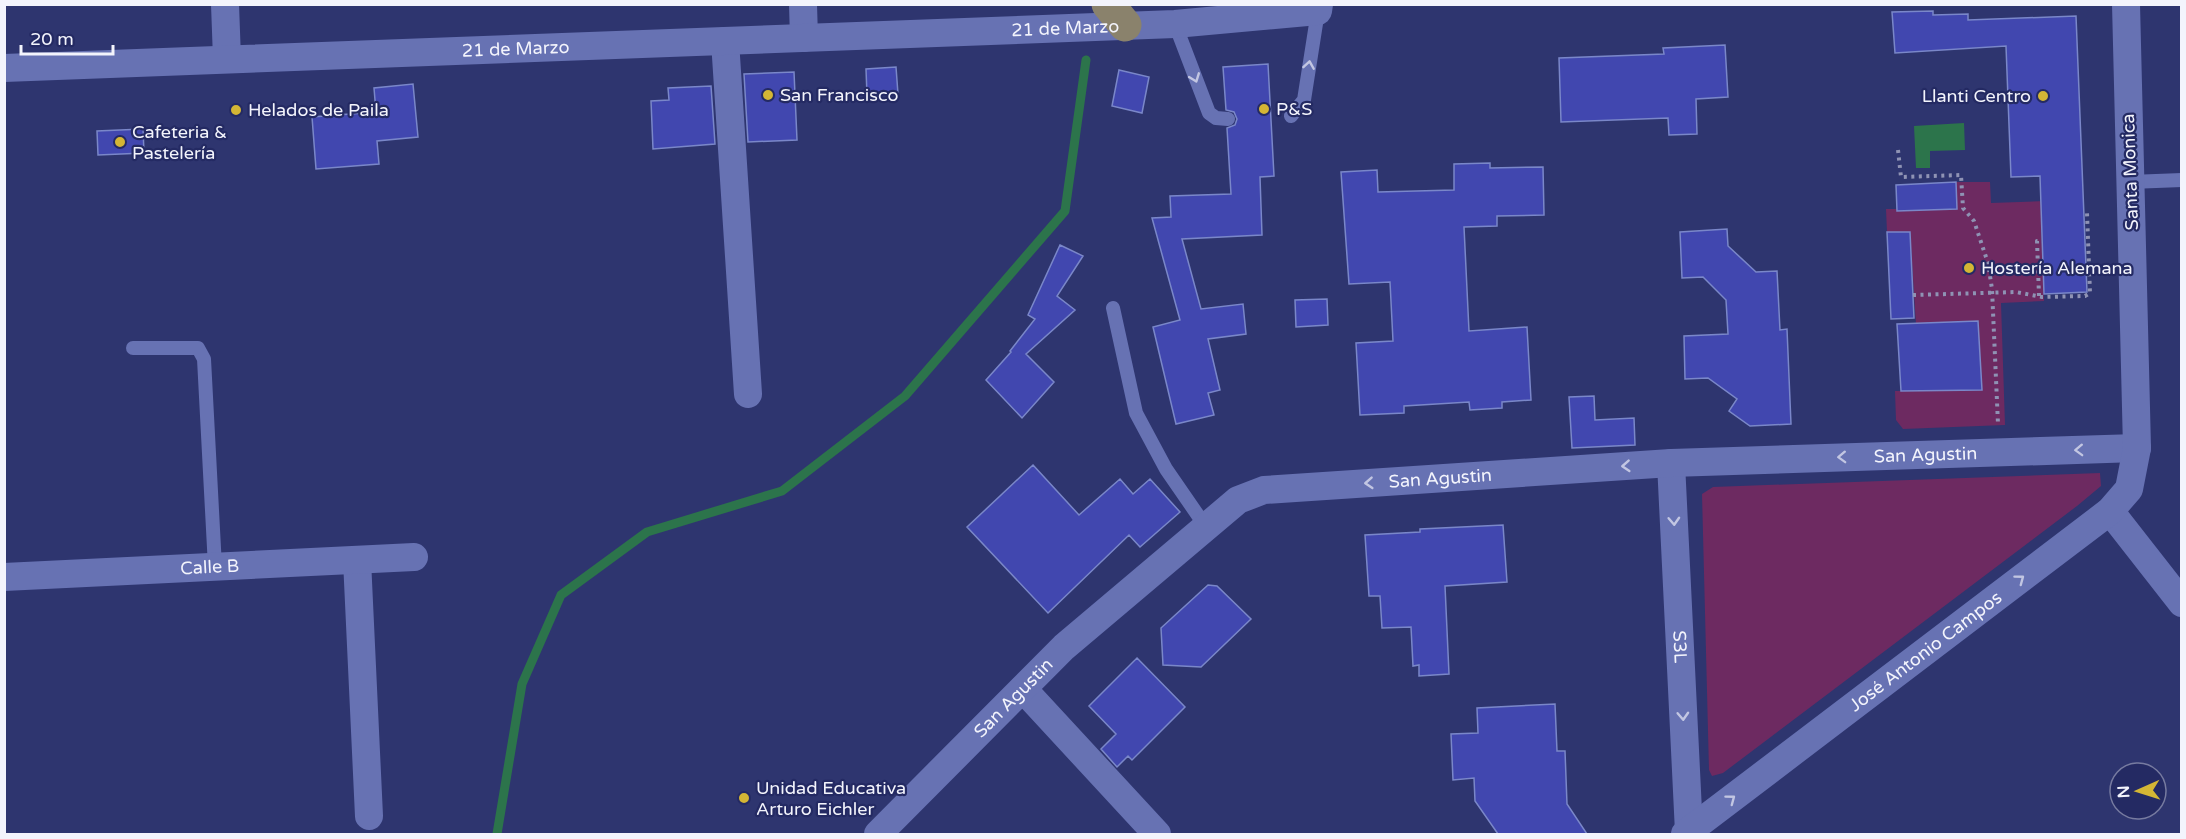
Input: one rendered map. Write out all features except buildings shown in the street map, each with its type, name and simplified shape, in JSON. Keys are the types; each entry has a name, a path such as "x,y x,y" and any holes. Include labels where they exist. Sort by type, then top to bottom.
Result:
{"street":[{"path":"225,4 227,59"},
{"path":"803,4 804,38"},
{"name":"Santa Monica","path":"2126,4 2137,448"},
{"name":"21 de Marzo","path":"4,68 804,38 1116,15 1175,24 1319,8"},
{"path":"725,41 748,394"},
{"name":"San Agustin","path":"878,834 1064,647 1238,501 1264,490 1671,463 2137,448"},
{"name":"José Antonio Campos","path":"1687,833 2110,511 2129,489 2137,448"},
{"name":"S3L","path":"1671,463 1687,833"},
{"path":"2110,511 2181,603"},
{"name":"Calle B","path":"4,577 414,557"},
{"path":"357,560 369,816"},
{"path":"1023,688 1157,834"}],"lane":[{"path":"1291,116 1304,100 1319,8"},
{"path":"1175,24 1209,113 1216,118 1228,120"},
{"path":"2130,182 2181,180"},
{"path":"1113,308 1136,413 1166,469 1206,527"},
{"path":"133,348 187,346 198,348 204,359 215,567"}],"path":[{"path":"1898,150 1901,177 1961,175 1962,208 1974,221 1988,262 1993,293 1998,431"},
{"path":"1913,295 2016,292 2039,296 2085,296 2090,293 2087,213"},
{"path":"2039,296 2037,241 2042,241"}],"shaded area":[{"path":"1964,123 1965,150 1930,151 1930,168 1916,168 1914,126"},
{"path":"1956,182 1990,182 1991,203 2046,201 2041,219 2044,301 2001,303 2005,425 1903,429 1896,420 1895,391 1981,390 1916,324 1910,232 1887,232 1886,209 1957,209"},
{"path":"2100,473 2101,486 2077,506 1723,773 1712,776 1709,770 1702,494 1713,487"}],"waterway":[{"path":"497,834 522,684 561,595 647,532 782,491 905,396 1065,211 1086,60"}],"place":[{"name":"San Francisco","path":"768,95"},
{"name":"Llanti Centro","path":"2043,96"},
{"name":"P&S","path":"1264,109"},
{"name":"Helados de Paila","path":"236,110"},
{"name":"Cafeteria & Pastelería","path":"120,142"},
{"name":"Hostería Alemana","path":"1969,268"},
{"name":"Unidad Educativa Arturo Eichler","path":"744,798"}]}
